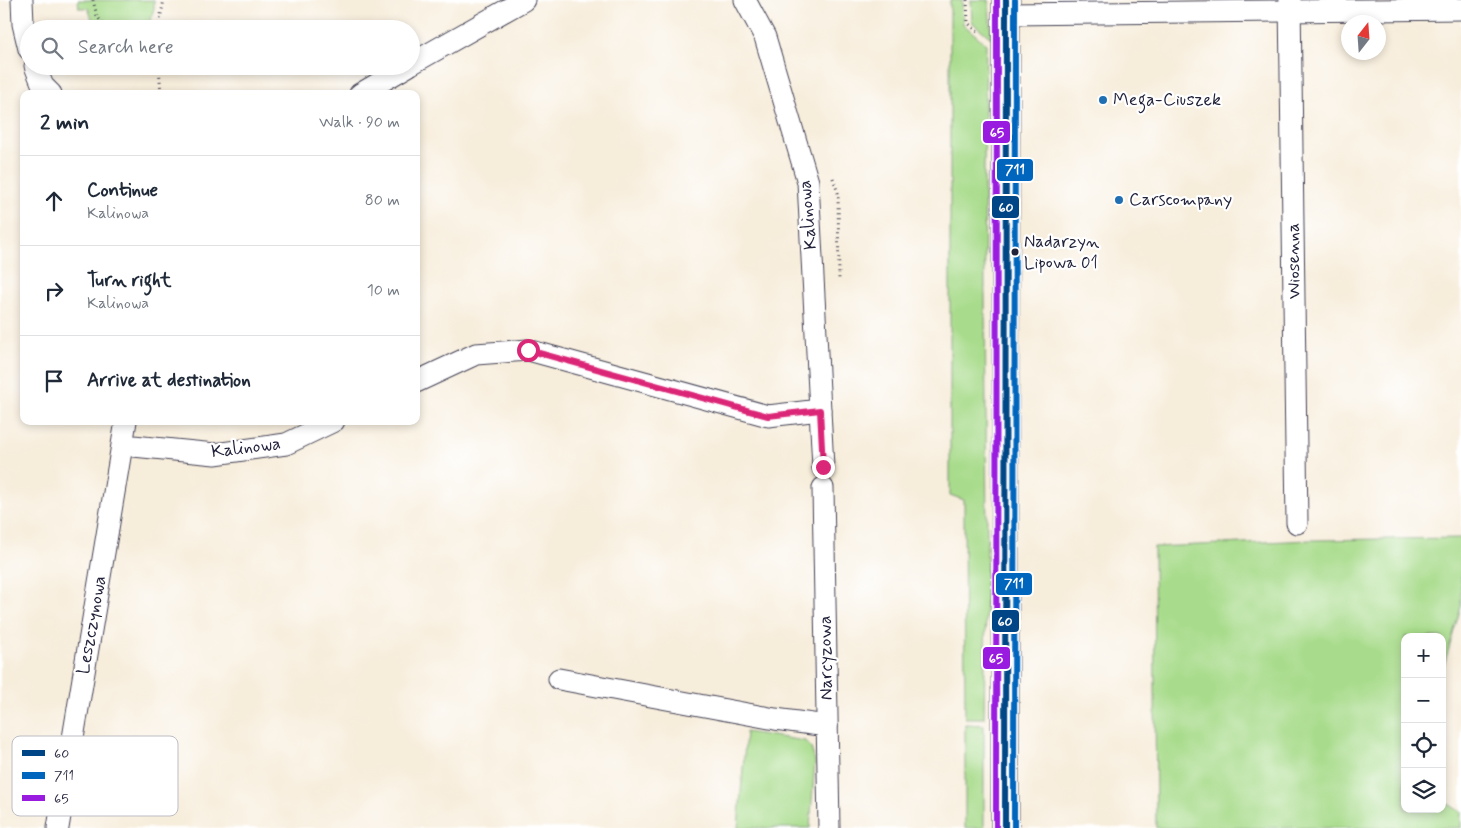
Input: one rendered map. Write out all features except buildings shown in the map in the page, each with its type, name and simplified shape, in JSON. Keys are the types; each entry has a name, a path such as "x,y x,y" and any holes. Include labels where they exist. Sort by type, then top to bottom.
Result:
{"street":[{"path":"22,0 23,20"},
{"path":"420,59 524,0"},
{"name":"Kalinowa","path":"745,0 765,37 808,182 823,467"},
{"path":"1005,828 1006,7 1290,6 1461,9"},
{"name":"Wiosenna","path":"1290,6 1297,523"},
{"path":"39,75 43,86 47,90"},
{"path":"367,90 393,75"},
{"path":"420,380 476,354 528,350 768,416 820,410"},
{"name":"Leszczynowa","path":"74,736 126,425"},
{"name":"Kalinowa","path":"123,445 215,454 286,444 326,425"},
{"name":"Narcyzowa","path":"823,488 828,828"},
{"path":"559,679 775,719 827,726"}],"path":[{"path":"93,0 100,20"},
{"path":"160,20 164,0"},
{"path":"160,75 161,90"}],"green space":[{"path":"78,0 154,0 154,9 150,20 92,20 88,8 79,8"},
{"path":"950,0 962,0 963,24 986,44 984,170 987,540 984,718 965,718 964,500 950,495"},
{"path":"971,0 989,0 991,38 972,22"},
{"path":"1461,538 1461,607 1446,658 1446,633 1401,633 1401,813 1446,813 1446,803 1461,812 1461,828 1156,828 1154,547 1310,540"},
{"path":"965,724 984,725 984,828 965,828"},
{"path":"746,732 805,741 811,748 815,761 810,828 738,828"}],"transit line":[{"name":"65","path":"996,828 997,0"},
{"name":"60","path":"1005,828 1006,0"},
{"name":"711","path":"1014,828 1015,0"}],"place":[{"name":"Mega-Ciuszek","path":"1103,100"},
{"name":"Carscompany","path":"1119,200"},
{"name":"Nadarzyn Lipowa 01","path":"1015,252"}],"route":[{"path":"528,350 768,416 820,410 823,467"}]}
